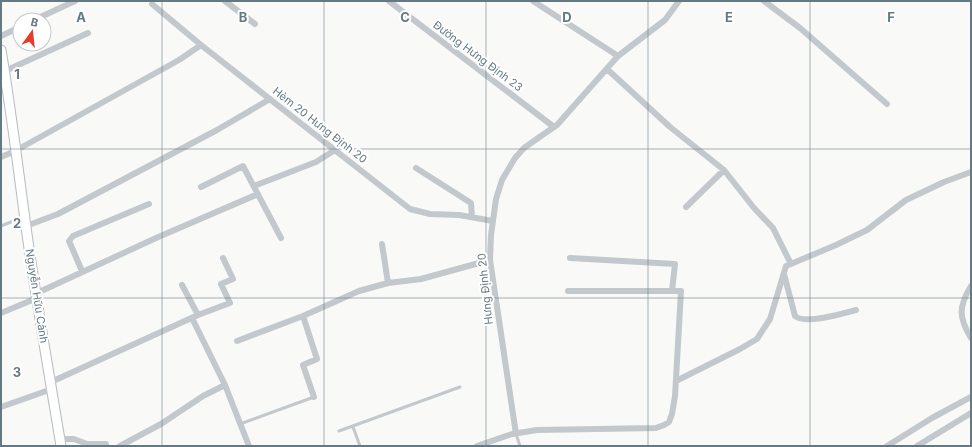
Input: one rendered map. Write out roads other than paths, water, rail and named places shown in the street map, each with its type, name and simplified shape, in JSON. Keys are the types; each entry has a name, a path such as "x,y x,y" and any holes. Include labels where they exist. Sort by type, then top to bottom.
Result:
{"street":[{"path":"51,12 75,1"},
{"path":"225,1 254,24"},
{"name":"Đường Hưng Định 23","path":"389,1 554,127"},
{"path":"533,1 618,56"},
{"name":"Hưng Định 20","path":"516,434 490,260 496,199 502,180 515,158 524,148 557,125 618,56 665,20 679,1"},
{"path":"764,1 800,28 887,104"},
{"name":"Hẻm 20 Hưng Định 20","path":"152,4 201,45 410,209 430,214 459,215 493,221"},
{"path":"1,36 12,31"},
{"path":"4,74 88,33"},
{"path":"1,157 15,151 179,60 201,45"},
{"name":"Nguyễn Hữu Cảnh","path":"1,50 26,226 60,443"},
{"path":"607,69 670,127 724,170 754,208 773,228 791,264"},
{"path":"26,226 58,214 217,130 270,99"},
{"path":"254,186 316,162 335,150"},
{"path":"201,187 243,166 281,238"},
{"path":"416,168 471,203 472,217"},
{"path":"686,208 724,170"},
{"path":"676,381 757,339 770,319 786,266 867,230 906,200 944,182 971,172"},
{"path":"1,313 37,296 82,271 258,194"},
{"path":"82,271 68,242 69,239 149,204"},
{"path":"382,244 388,283"},
{"path":"1,407 51,386 195,316 230,303 221,284 233,279 223,258"},
{"path":"570,258 675,264 672,291"},
{"path":"237,341 303,316 359,291 388,283 421,279 490,260"},
{"path":"784,274 796,316 798,318 802,320 820,318 856,310"},
{"path":"182,285 225,385 249,446"},
{"path":"971,286 965,296 961,312 963,325 971,338"},
{"path":"481,445 516,434 537,430 656,428 669,422 672,414 676,381 681,291 568,291"},
{"path":"303,316 317,358 303,365 314,397"},
{"path":"120,446 161,424 203,396 225,385"},
{"path":"887,446 932,418 971,397"},
{"path":"917,446 971,413"},
{"path":"60,443 74,439 87,444 106,444"}],"lane":[{"path":"1,226 25,216"},
{"path":"339,431 460,387"},
{"path":"240,424 314,397"},
{"path":"353,427 360,446"},
{"path":"516,434 520,446"}]}
